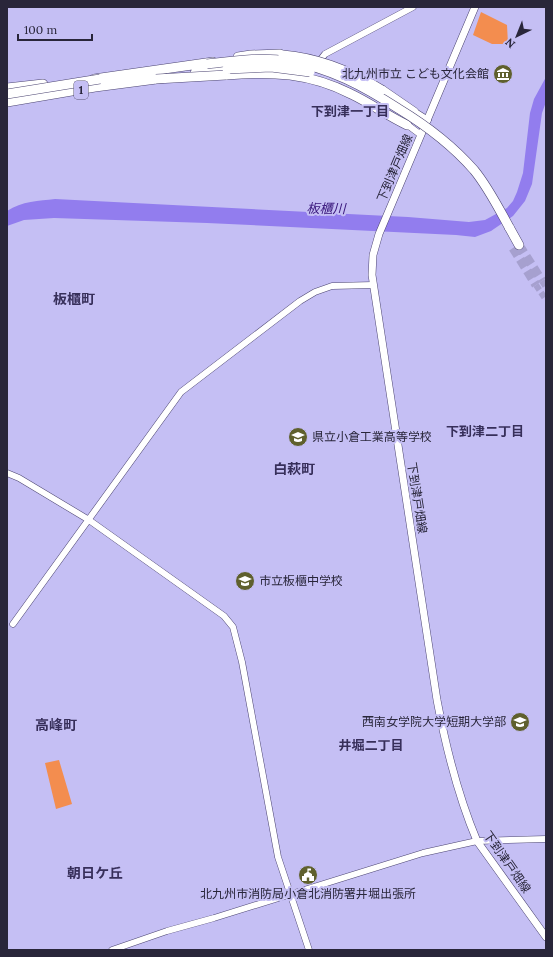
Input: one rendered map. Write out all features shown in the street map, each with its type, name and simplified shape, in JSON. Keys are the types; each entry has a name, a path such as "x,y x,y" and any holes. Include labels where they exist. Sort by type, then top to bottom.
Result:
{"highway":[{"path":"207,64 251,55 280,54 296,56 337,67 362,78 414,112"},
{"name":"1","path":"7,90 247,60 289,61 329,71 363,87 428,127 452,148 474,170 483,182 506,228"},
{"name":"1","path":"7,102 95,87 227,68 257,66 299,69 326,76 341,82 371,97 425,131 449,151 478,184 506,228"},
{"path":"156,79 245,73 278,73 294,75 325,83 351,94 407,125"},
{"name":"1","path":"7,95 100,79"},
{"name":"1","path":"7,95 95,87"},
{"path":"506,228 516,247"}],"main road":[{"name":"下到津戸畑線","path":"475,7 380,234 372,260 373,285 442,725 457,783 477,841 546,937"}],"street":[{"path":"310,74 325,54 413,7"},
{"path":"7,90 83,83 223,64 270,61 317,64 330,68 361,82 428,120"},
{"path":"7,106 106,89 234,71 271,69 310,74 356,92 407,125 421,136"},
{"path":"13,624 181,392 300,301 315,292 332,286 373,285"},
{"path":"7,473 19,478 89,520 224,616 233,627 242,662 278,857 309,950"},
{"path":"112,950 168,931 423,853 477,841 546,839"}],"shaded area":[{"path":"481,12 507,25 508,44 492,44 473,35"},
{"path":"546,77 546,102 542,113 532,184 525,201 513,216 491,231 475,237 207,223 54,218 24,220 7,226 7,211 19,205 31,202 55,199 408,217 469,222 485,220 507,208 513,201 517,192 523,173 530,113 534,99"},
{"path":"59,760 72,804 56,809 45,763"}],"tunnel":[{"path":"519,245 542,281"},
{"path":"513,248 536,285"},
{"path":"542,281 546,287"},
{"path":"536,285 546,300"}],"place":[{"name":"北九州市立 こども文化会館","path":"503,74"},
{"name":"県立小倉工業高等学校","path":"298,437"},
{"name":"市立板櫃中学校","path":"245,581"},
{"name":"西南女学院大学短期大学部","path":"520,722"},
{"name":"北九州市消防局小倉北消防署井堀出張所","path":"308,875"}],"district":[{"name":"下到津一丁目","path":"350,111"},
{"name":"板櫃町","path":"74,299"},
{"name":"下到津二丁目","path":"485,431"},
{"name":"白萩町","path":"294,469"},
{"name":"高峰町","path":"56,725"},
{"name":"井堀二丁目","path":"371,745"},
{"name":"朝日ケ丘","path":"95,873"}],"water label":[{"name":"板櫃川","path":"326,208"}]}
